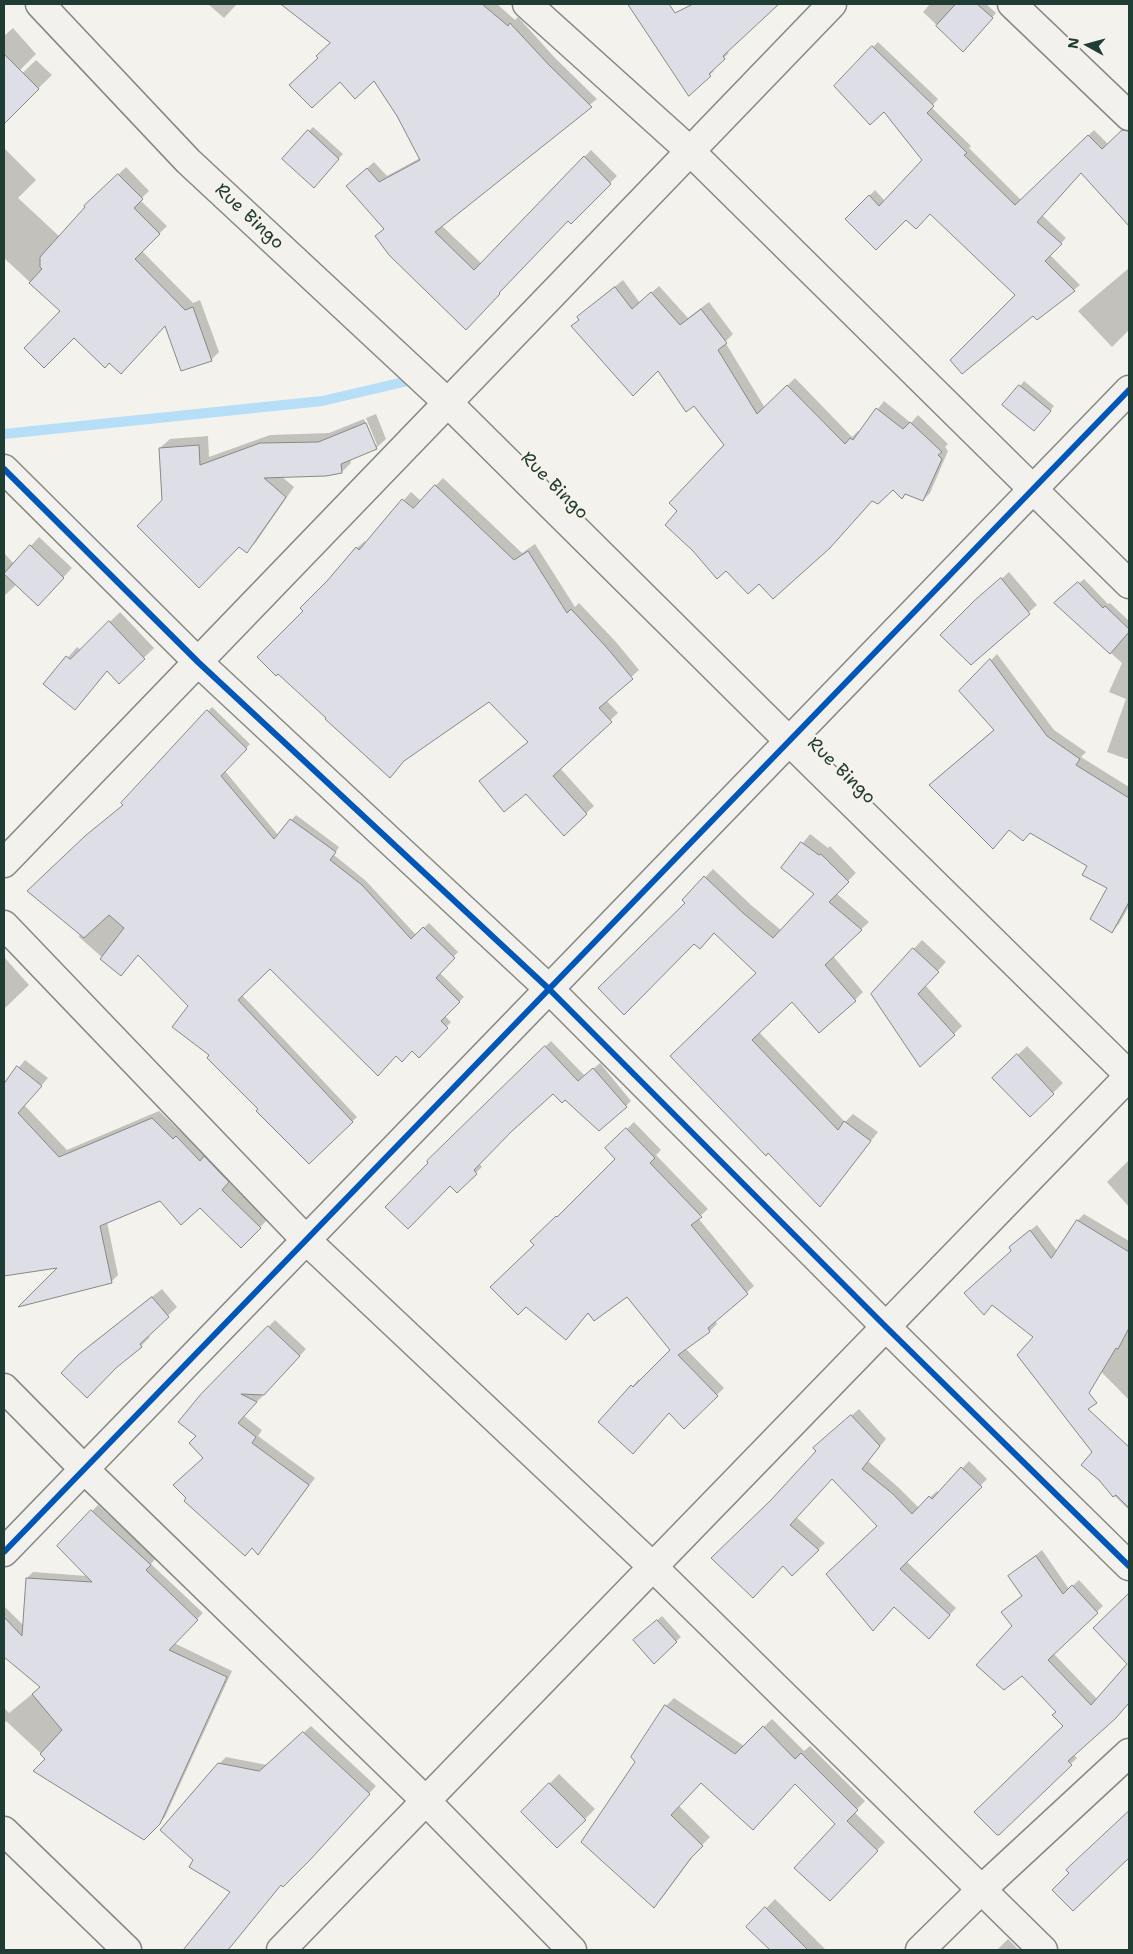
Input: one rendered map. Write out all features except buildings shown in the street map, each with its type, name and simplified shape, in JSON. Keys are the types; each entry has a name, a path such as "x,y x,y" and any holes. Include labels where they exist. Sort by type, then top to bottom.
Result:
{"street":[{"name":"Rue Bingo","path":"40,4 188,161 448,403 1129,1075"},
{"path":"527,4 690,151 1129,584"},
{"path":"4,863 832,4"},
{"path":"1012,4 1129,116"},
{"path":"4,1552 1129,390"},
{"path":"4,469 198,662 549,989 886,1327 1129,1566"},
{"path":"4,925 306,1240 653,1567 1043,1950"},
{"path":"281,1950 1129,1075"},
{"path":"4,1388 84,1469 426,1802 572,1950"},
{"path":"920,1950 1129,1753"},
{"path":"4,1831 127,1950"}],"waterway":[{"path":"4,434 322,401 408,381"}],"cycle path":[{"path":"4,1552 1129,390"},
{"path":"4,469 198,662 549,989 886,1327 1129,1566"}]}
